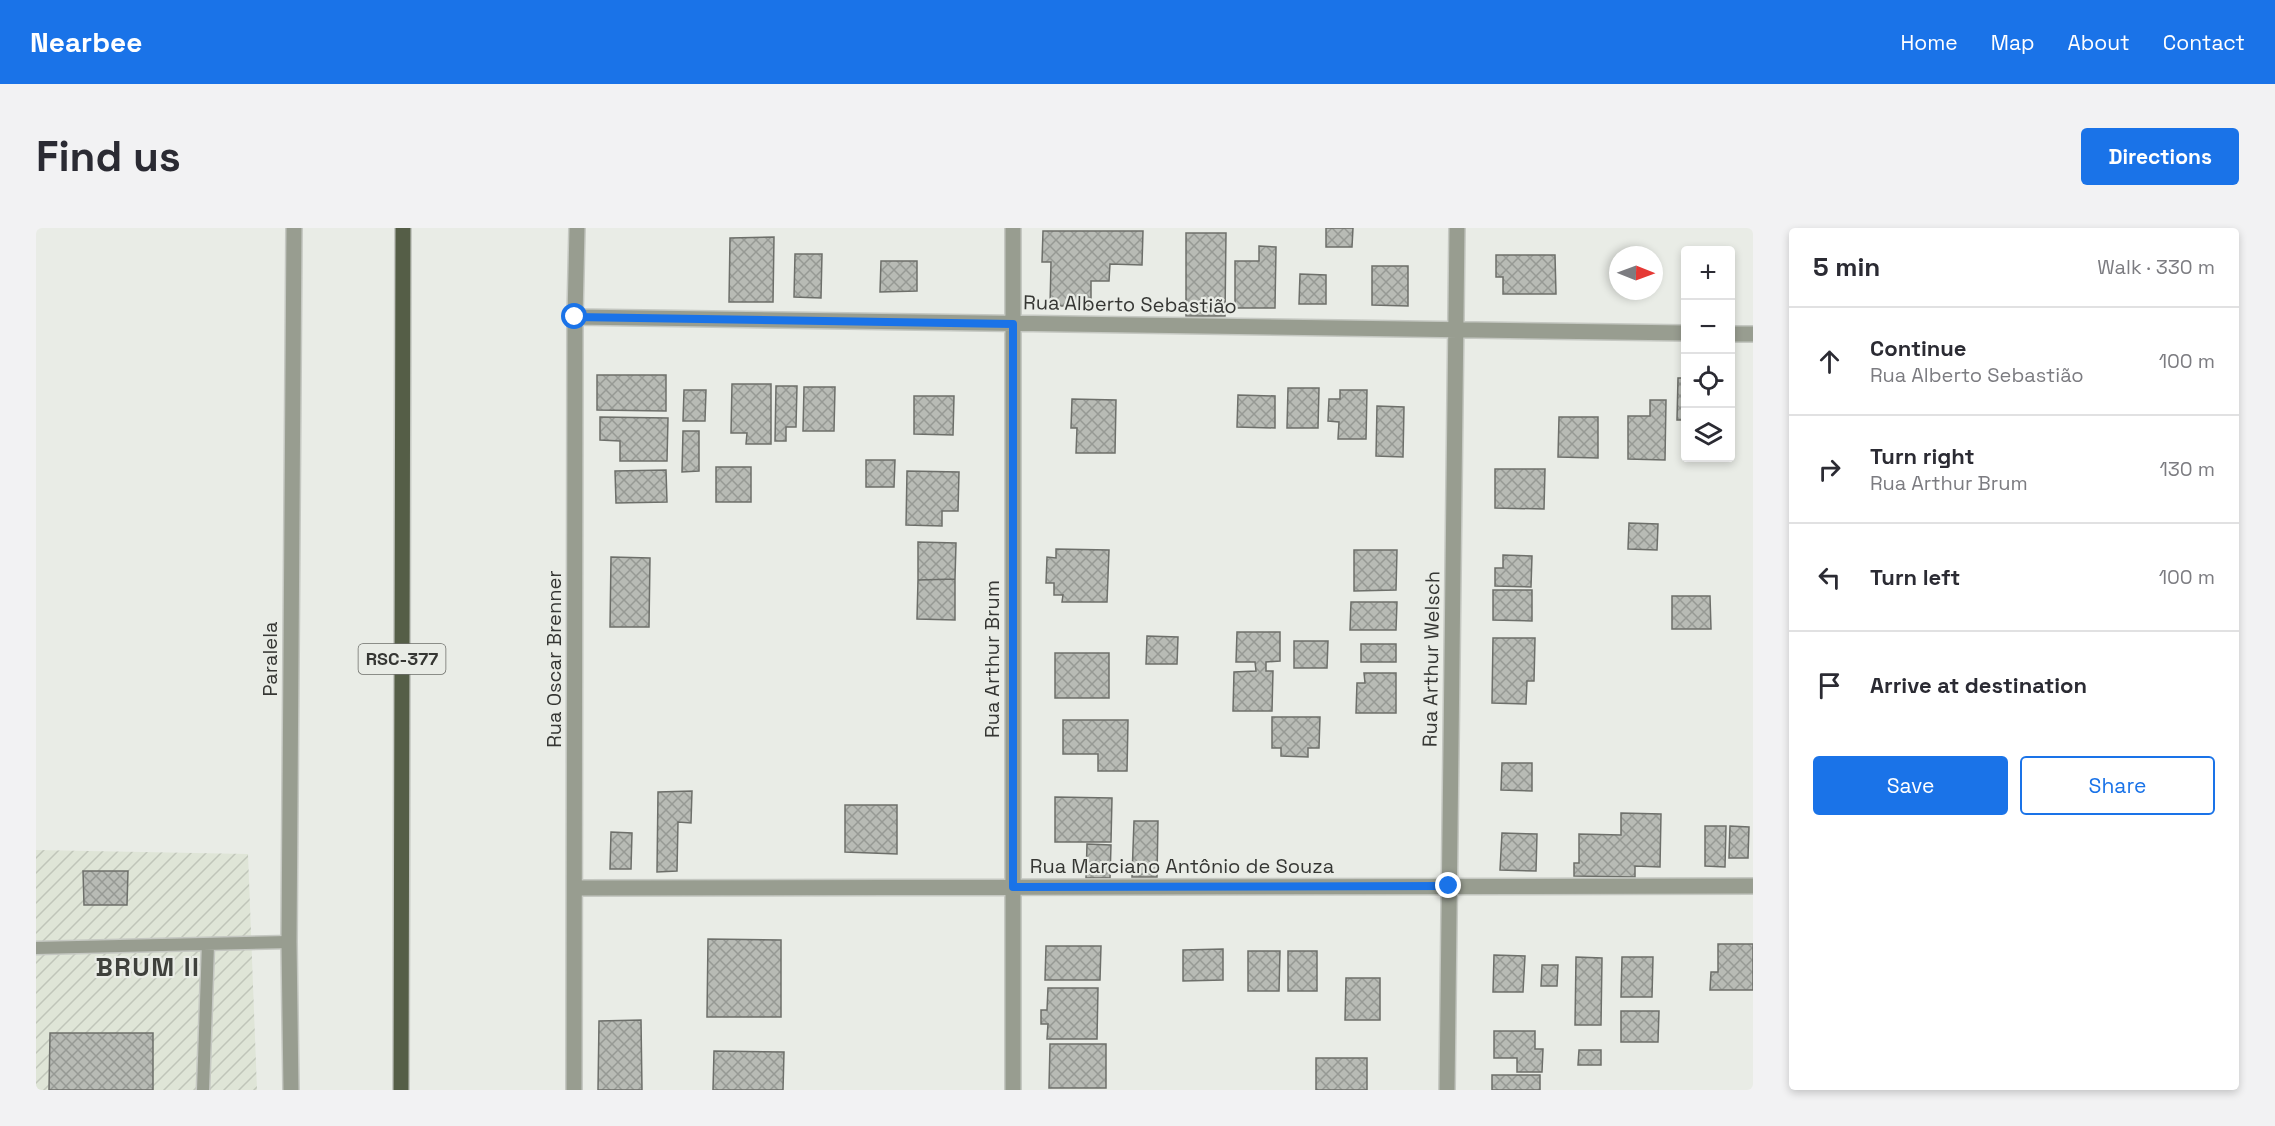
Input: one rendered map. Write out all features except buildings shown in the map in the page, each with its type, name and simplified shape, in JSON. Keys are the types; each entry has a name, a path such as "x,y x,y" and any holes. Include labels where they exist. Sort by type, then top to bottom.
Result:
{"main road":[{"name":"RSC-377","path":"401,1090 403,228"}],"street":[{"name":"Paralela","path":"291,1090 294,228"},
{"name":"Rua Oscar Brenner","path":"574,1090 577,228"},
{"name":"Rua Arthur Brum","path":"1013,228 1013,1090"},
{"name":"Rua Arthur Welsch","path":"1447,1090 1457,228"},
{"name":"Rua Alberto Sebastião","path":"575,317 1681,333"},
{"path":"1735,334 1753,334"},
{"name":"Rua Marciano Antônio de Souza","path":"575,888 1753,886"}],"lane":[{"path":"36,948 290,942"},
{"path":"203,1090 208,944"}],"shaded area":[{"path":"36,850 248,854 257,1090 36,1090"}],"district":[{"name":"BRUM II","path":"148,967"}],"route":[{"path":"575,317 1013,324 1013,887 1449,886"}]}
